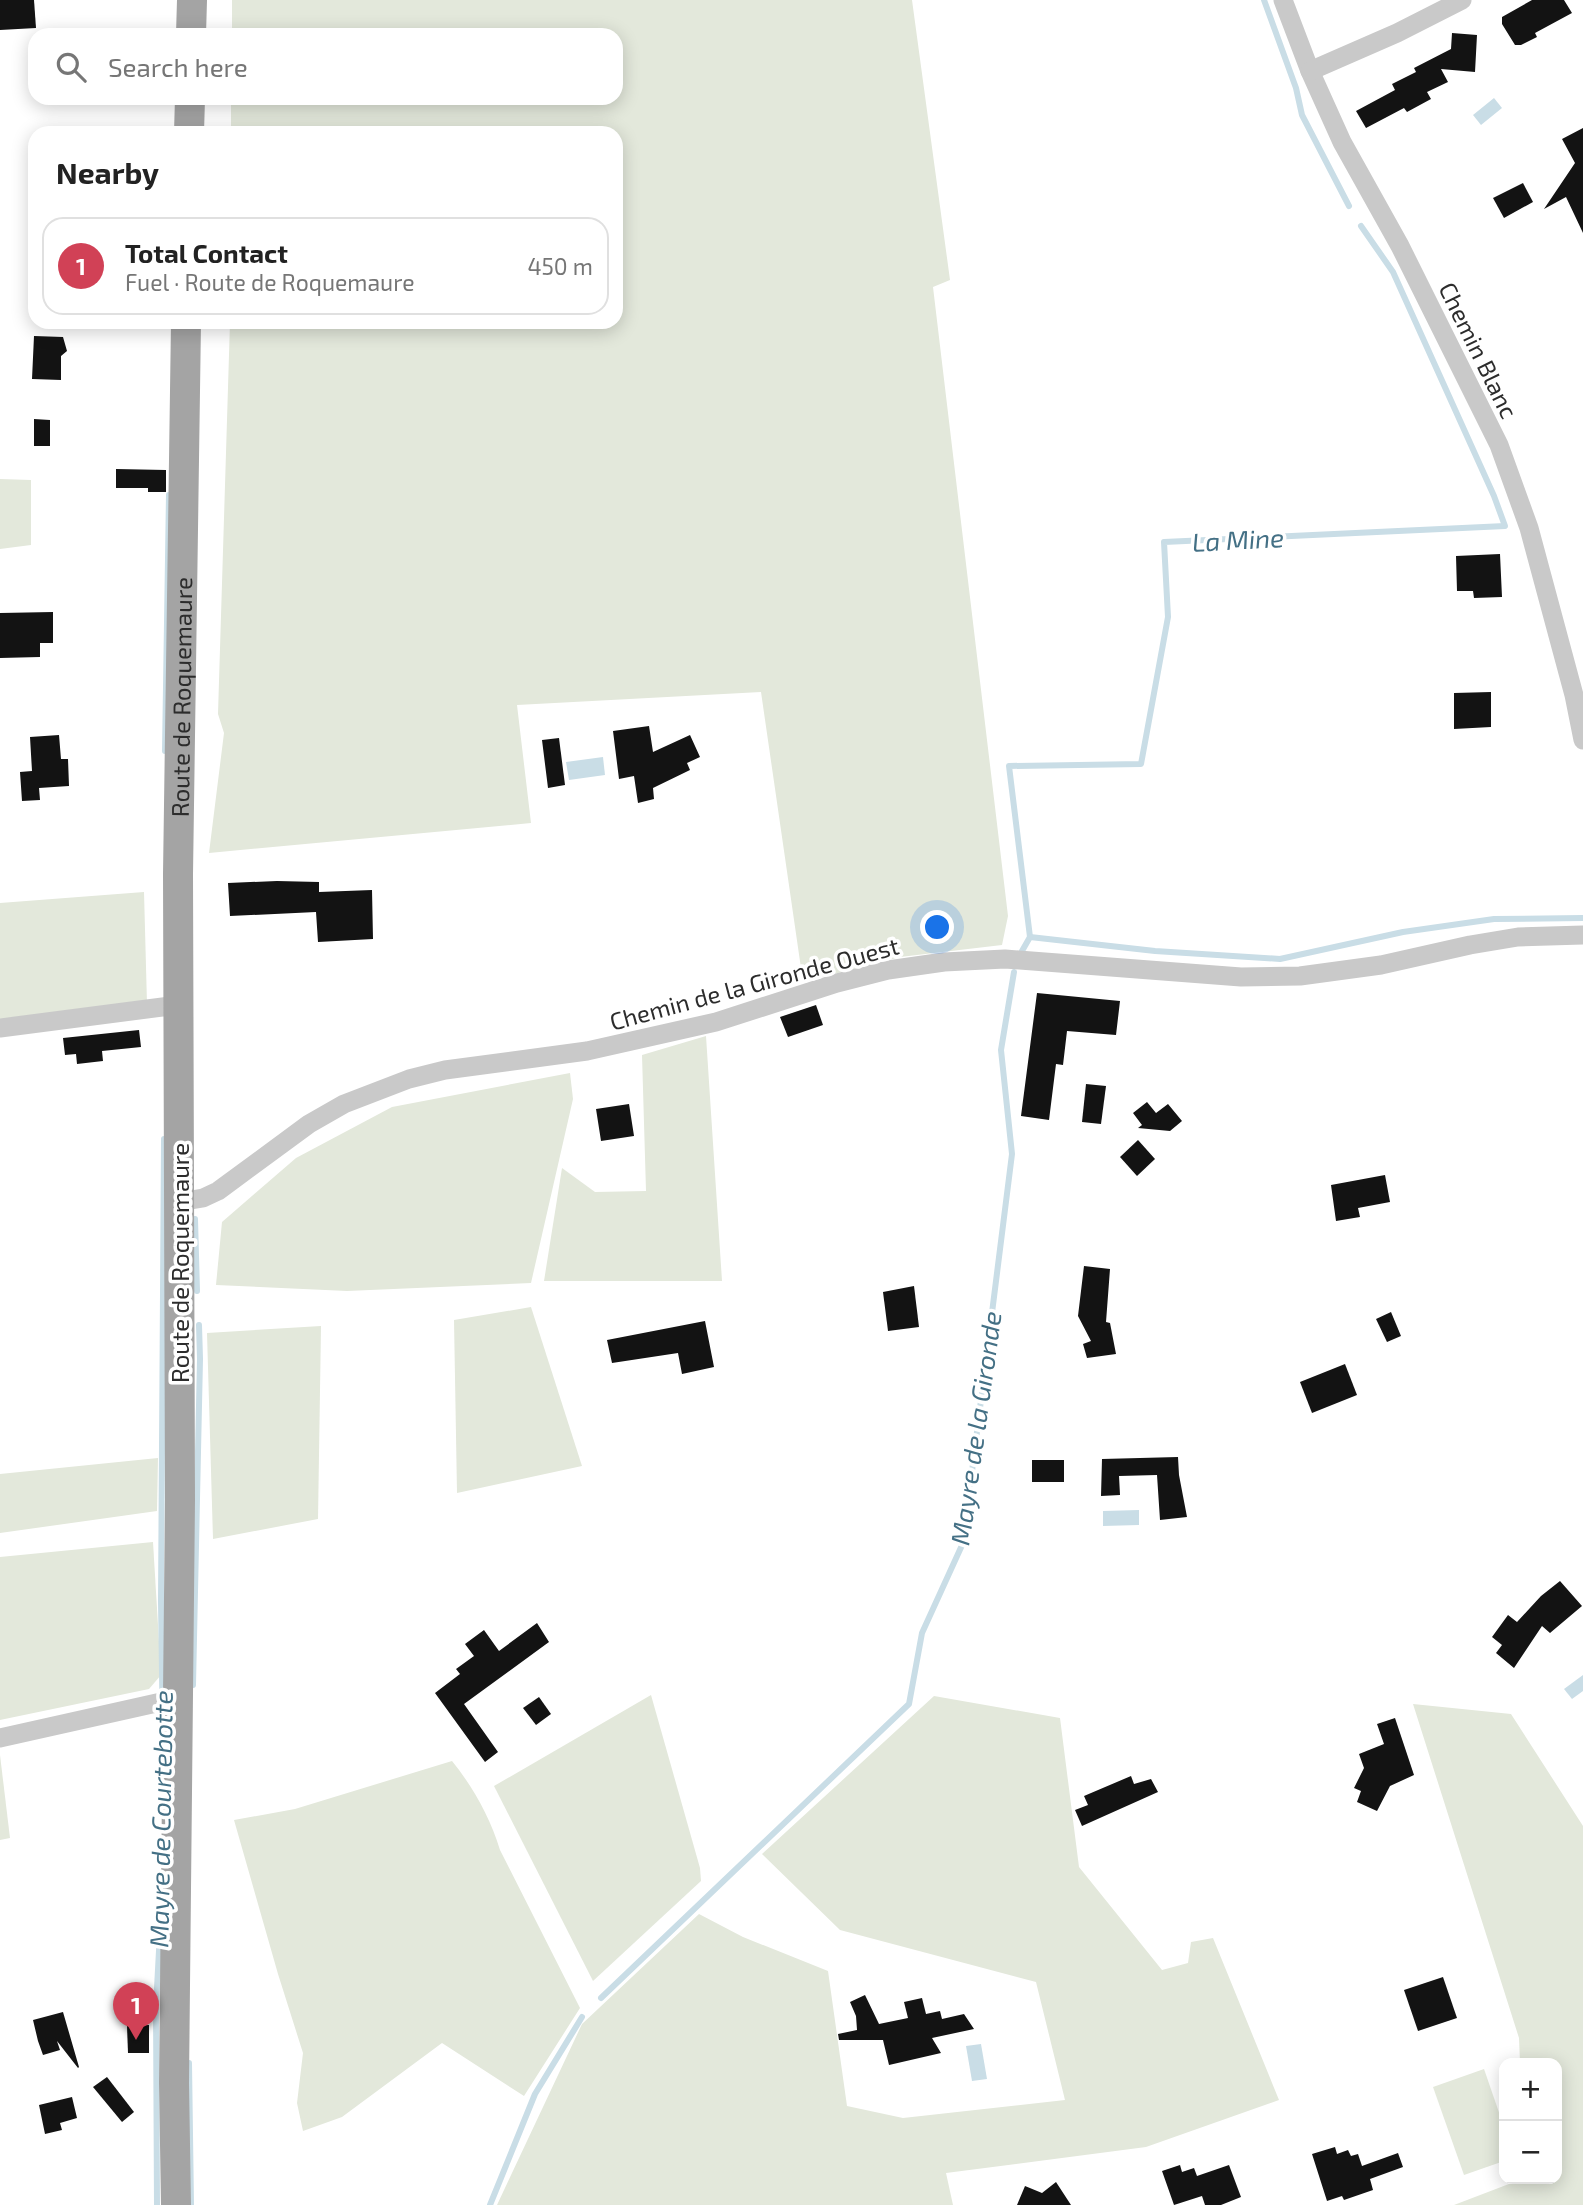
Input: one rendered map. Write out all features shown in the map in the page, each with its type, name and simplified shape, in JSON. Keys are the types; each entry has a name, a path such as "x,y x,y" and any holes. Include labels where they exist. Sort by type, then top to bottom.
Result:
{"main road":[{"path":"191,28 192,0"},
{"path":"189,126 190,105"},
{"name":"Route de Roquemaure","path":"176,2205 174,2083 179,1698 179,697 186,329"}],"street":[{"name":"Chemin Blanc","path":"1283,0 1310,71 1342,142 1400,246 1499,445 1529,528 1574,695 1583,740"},
{"path":"1310,71 1397,33 1462,0"},
{"name":"Chemin de la Gironde Ouest","path":"179,1202 203,1198 218,1191 309,1124 344,1104 409,1079 445,1070 600,1048 716,1022 837,983 888,971 944,962 1005,959 1241,978 1300,976 1381,965 1518,937 1583,935"},
{"path":"0,1028 178,1006"},
{"path":"0,1738 179,1698"}],"shaded area":[{"path":"232,0 912,0 950,280 933,287 1008,916 1002,945 900,957 803,982 761,692 517,705 531,823 209,853 224,733 218,714 230,329 623,329 623,126 231,126 231,105 623,105 623,28 232,28"},
{"path":"0,479 31,480 31,545 0,549"},
{"path":"144,892 147,1004 0,1022 0,903"},
{"path":"706,1036 722,1281 544,1281 562,1168 595,1192 646,1191 642,1055"},
{"path":"570,1073 573,1099 531,1283 347,1291 216,1285 222,1222 296,1158 392,1107"},
{"path":"531,1307 582,1466 457,1493 454,1320"},
{"path":"321,1326 318,1519 213,1539 207,1333"},
{"path":"158,1458 157,1511 0,1533 0,1474"},
{"path":"153,1542 161,1675 149,1689 0,1720 0,1557"},
{"path":"651,1695 700,1868 701,1881 593,1981 494,1786"},
{"path":"934,1696 1060,1718 1079,1867 1162,1970 1188,1963 1191,1942 1213,1938 1279,2100 1146,2147 946,2173 953,2205 497,2205 582,2024 699,1914 743,1937 828,1971 847,2106 903,2118 1065,2100 1036,1982 840,1930 762,1854"},
{"path":"1413,1704 1511,1714 1583,1826 1583,2205 1454,2205 1509,2184 1562,2184 1562,2058 1520,2058 1519,2038"},
{"path":"0,1755 10,1838 0,1840"},
{"path":"452,1761 480,1803 500,1850 580,2008 524,2096 442,2043 342,2117 303,2131 297,2103 303,2053 234,1820 295,1809"},
{"path":"1484,2069 1499,2112 1499,2163 1464,2175 1433,2087"}],"water":[{"path":"1494,98 1502,108 1481,125 1473,115"},
{"path":"603,757 605,775 569,780 566,762"},
{"path":"1139,1510 1139,1525 1103,1526 1103,1511"},
{"path":"1583,1675 1583,1691 1572,1699 1564,1689"},
{"path":"981,2044 987,2079 972,2081 966,2046"}],"building":[{"path":"0,0 34,0 36,28 0,30"},
{"path":"1532,0 1564,0 1572,13 1535,33 1537,37 1515,45 1502,24 1502,17"},
{"path":"1452,33 1477,35 1475,72 1441,69 1448,82 1427,92 1431,99 1407,112 1404,108 1366,128 1356,111 1395,90 1392,84 1416,72 1414,68 1451,49"},
{"path":"1583,128 1583,233 1566,197 1544,209 1575,163 1562,139"},
{"path":"1523,183 1533,202 1504,218 1493,198"},
{"path":"34,336 63,337 67,351 61,356 61,380 32,379"},
{"path":"34,419 50,420 50,446 34,446"},
{"path":"116,469 166,470 166,492 148,492 148,488 116,488"},
{"path":"1500,554 1502,597 1474,598 1473,591 1457,591 1456,556"},
{"path":"53,612 53,643 40,643 40,657 0,658 0,613"},
{"path":"1491,692 1491,727 1454,729 1454,693"},
{"path":"649,726 653,752 690,735 700,757 687,763 690,770 653,788 654,799 638,803 634,776 619,779 613,731"},
{"path":"59,735 61,759 68,759 69,786 39,788 40,800 22,801 20,772 32,771 30,737"},
{"path":"559,738 565,785 548,788 542,740"},
{"path":"319,882 319,892 372,890 373,939 318,942 316,912 230,916 228,883"},
{"path":"1037,993 1120,1001 1116,1035 1067,1031 1063,1065 1056,1064 1049,1120 1021,1116"},
{"path":"816,1005 823,1025 788,1037 780,1017"},
{"path":"139,1030 141,1047 102,1051 103,1061 77,1064 76,1054 65,1055 63,1038"},
{"path":"1086,1084 1106,1086 1101,1124 1082,1122"},
{"path":"1147,1102 1156,1113 1168,1104 1182,1121 1170,1131 1138,1128 1142,1125 1133,1113"},
{"path":"629,1104 634,1136 601,1141 596,1109"},
{"path":"1138,1140 1155,1159 1137,1176 1120,1157"},
{"path":"1385,1175 1390,1202 1358,1208 1360,1217 1336,1221 1331,1185"},
{"path":"1084,1266 1110,1269 1106,1322 1110,1323 1116,1354 1087,1358 1083,1344 1091,1341 1078,1316"},
{"path":"914,1286 919,1327 888,1331 883,1292"},
{"path":"1391,1312 1401,1336 1387,1342 1376,1319"},
{"path":"705,1321 714,1367 682,1374 678,1353 612,1363 607,1340"},
{"path":"1345,1364 1357,1395 1312,1413 1300,1382"},
{"path":"1178,1457 1187,1517 1160,1520 1157,1475 1119,1476 1120,1495 1101,1496 1102,1459"},
{"path":"1032,1460 1064,1460 1064,1482 1032,1482"},
{"path":"1560,1581 1582,1606 1550,1633 1542,1626 1514,1668 1496,1653 1502,1645 1492,1637 1508,1615 1517,1622 1541,1596"},
{"path":"537,1623 549,1642 464,1704 498,1752 485,1762 435,1693 460,1674 456,1669 474,1656 465,1644 484,1630 499,1651"},
{"path":"539,1697 551,1714 536,1725 523,1708"},
{"path":"1395,1718 1414,1775 1390,1786 1377,1811 1357,1802 1361,1791 1354,1788 1364,1768 1359,1754 1384,1744 1377,1724"},
{"path":"1131,1776 1134,1784 1151,1779 1158,1792 1082,1826 1075,1810 1088,1805 1084,1796"},
{"path":"1443,1977 1457,2018 1418,2031 1404,1990"},
{"path":"865,1995 879,2024 908,2018 904,2002 922,1998 926,2014 940,2011 942,2019 964,2014 974,2029 932,2038 941,2053 889,2065 883,2040 839,2040 838,2034 857,2030 856,2016 850,2002"},
{"path":"63,2012 78,2068 57,2041 60,2050 43,2055 38,2041 33,2020"},
{"path":"149,2025 149,2053 128,2053 127,2026"},
{"path":"107,2077 134,2112 122,2122 93,2087"},
{"path":"72,2097 77,2118 60,2123 62,2130 45,2134 39,2105"},
{"path":"1335,2147 1337,2154 1348,2150 1351,2156 1358,2154 1362,2166 1398,2153 1403,2167 1370,2179 1373,2190 1344,2200 1342,2196 1327,2201 1312,2154"},
{"path":"1180,2165 1182,2172 1194,2168 1197,2176 1229,2165 1241,2197 1221,2205 1205,2205 1202,2196 1174,2205 1162,2171"},
{"path":"1056,2182 1071,2205 1017,2205 1025,2186 1042,2193"}],"waterway":[{"name":"La Mine","path":"1264,0 1296,88 1302,115 1349,206"},
{"name":"La Mine","path":"1030,937 1009,766 1141,764 1168,617 1164,542 1505,526 1393,272 1361,226"},
{"path":"165,751 169,495"},
{"name":"Mayre de la Gironde","path":"1030,937 1155,951 1280,959 1403,932 1494,919 1583,918"},
{"name":"Mayre de la Gironde","path":"1022,951 1030,937"},
{"name":"Mayre de la Gironde","path":"601,1998 909,1704 922,1633 963,1543 1012,1154 1001,1050 1014,972"},
{"path":"163,1744 161,1601 164,1139"},
{"path":"195,1219 197,1291"},
{"path":"193,1685 199,1325"},
{"name":"Mayre de Courtebotte","path":"157,2205 156,2007 161,1913"},
{"name":"Mayre de la Gironde","path":"490,2205 535,2094 582,2017"},
{"path":"189,2063 191,2205"}],"place":[{"name":"Total Contact","path":"136,2040"}]}
